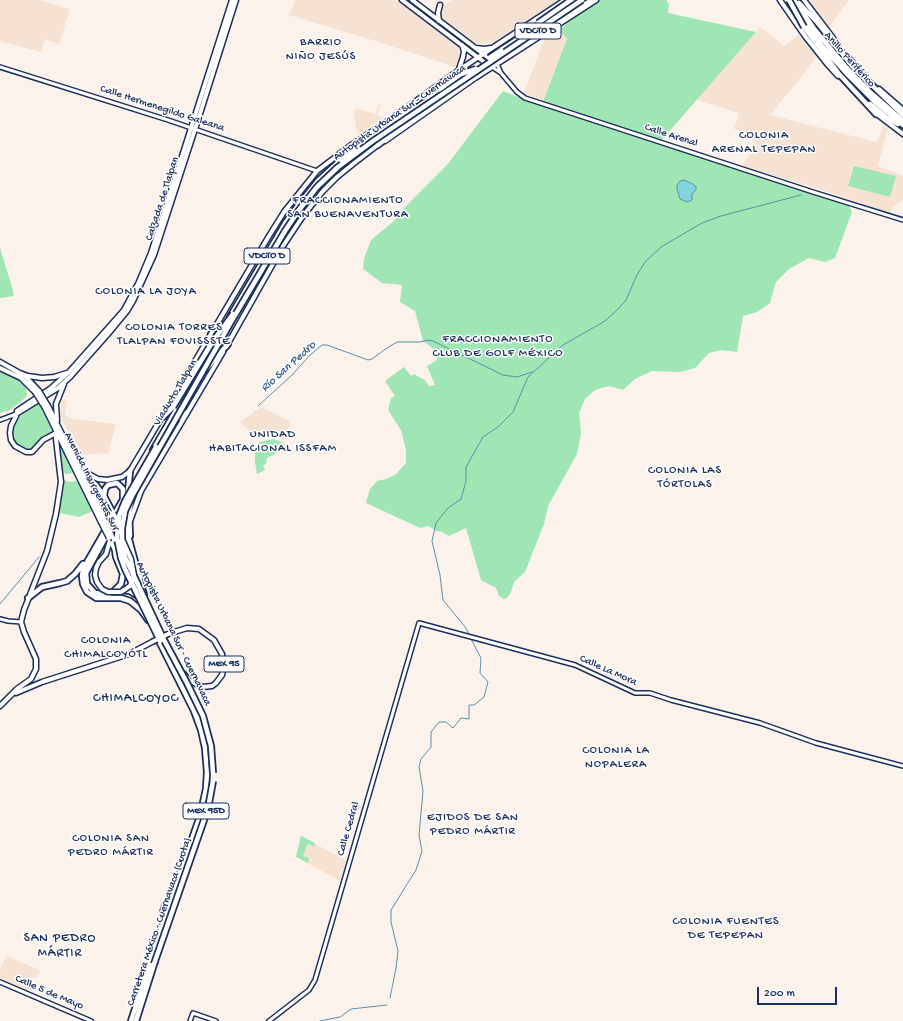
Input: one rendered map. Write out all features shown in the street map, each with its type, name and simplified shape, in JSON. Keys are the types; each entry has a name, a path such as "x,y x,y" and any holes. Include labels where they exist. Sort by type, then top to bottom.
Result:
{"highway":[{"path":"559,12 570,0"},
{"path":"519,39 570,0"},
{"name":"Viaducto Tlalpan","path":"503,52 519,39 577,0"},
{"name":"Autopista Urbana Sur - Cuernavaca","path":"134,1021 205,817 212,788 213,773 211,746 203,716 164,640 125,557 122,542 122,528 125,511 200,376 285,230 317,187 347,159 577,0"},
{"name":"Viaducto Tlalpan","path":"133,490 203,370 291,224 306,202 330,176 351,157 475,70 583,0"},
{"name":"Autopista Urbana Sur - Cuernavaca","path":"134,1021 203,812 207,798 209,767 206,738 202,722 160,641 123,564 118,538 119,516 129,492 294,213 317,183 346,156 583,0"},
{"path":"572,8 591,0"},
{"path":"503,52 545,30 591,0"},
{"path":"789,0 814,43 839,74 857,93 887,118 903,126"},
{"name":"Anillo Periférico","path":"789,0 822,46 848,75 875,102 903,126"},
{"path":"796,0 817,22 854,68 889,103 903,112"},
{"name":"Anillo Periférico","path":"796,0 815,30 845,66 871,93 903,121"},
{"path":"431,100 440,88 461,74 475,70"},
{"path":"431,100 445,96 470,78 475,70"},
{"path":"863,98 876,114"},
{"path":"378,145 412,118 421,107"},
{"path":"388,121 421,107"},
{"path":"163,416 173,407 217,335 235,311"},
{"path":"203,370 202,364 212,342 211,334"},
{"path":"203,370 228,344"},
{"name":"Viaducto Tlalpan","path":"89,561 123,499 133,490 203,370"},
{"path":"133,554 127,532 127,505 133,490 199,384 200,376"},
{"path":"174,422 186,413"},
{"path":"130,471 133,490 129,508 131,544"},
{"path":"92,482 96,485 113,513 133,554"},
{"path":"104,499 105,489 108,485 116,483 123,489 123,499"},
{"name":"VDCTO D","path":"89,561 133,490"},
{"path":"113,592 121,584 124,577 123,570 116,557 115,550"},
{"name":"Carretera México - Cuernavaca (Cuota)","path":"133,554 147,604 197,706 208,737 212,772 209,800 204,819 134,1021"},
{"path":"28,598 40,588 60,583 71,578 89,561"},
{"path":"89,561 85,575 89,588 98,594 127,590 132,591 136,595"},
{"name":"MEX 95D","path":"89,561 83,569 82,576 83,584 87,592 101,599 115,597 127,600 136,605 148,620"},
{"name":"Carretera México - Cuernavaca (Cuota)","path":"134,1021 170,902 200,816 206,789 207,772 205,748 201,730 194,711 148,620"},
{"path":"163,912 165,906 170,902"}],"main road":[{"name":"Calzada de Tlalpan","path":"65,382 127,311 138,291 154,255 232,0"},
{"name":"Calzada de Tlalpan","path":"16,414 19,409 50,389 70,372 124,310 138,284 151,253 236,0"},
{"path":"402,0 492,67"},
{"path":"412,0 439,22 497,64"},
{"name":"Viaducto Tlalpan","path":"130,471 284,212 317,170 459,70 565,0"},
{"name":"Viaducto Tlalpan","path":"130,522 141,491 228,344 283,246 303,216 323,191 337,177 378,145 391,138 492,67 596,0"},
{"path":"780,0 828,65 876,114 903,134"},
{"path":"804,0 842,51 865,76 903,112"},
{"path":"439,22 438,13 440,5"},
{"path":"519,44 524,44 551,27 557,26"},
{"path":"459,70 464,50 462,45"},
{"path":"474,47 484,49 493,48"},
{"name":"Avenida Insurgentes Sur","path":"0,362 20,372 28,379 58,424 148,620"},
{"name":"Avenida Insurgentes Sur","path":"0,368 21,378 37,391"},
{"path":"20,372 28,376 42,378 54,377 70,372"},
{"path":"34,685 33,677 37,663 24,632 22,622 28,598 52,538 60,493 61,477 56,433 43,440 32,452 26,452 19,450 11,440 10,426 16,414 29,407 65,382"},
{"path":"58,424 56,404 65,382"},
{"name":"Avenida Insurgentes Sur","path":"46,407 56,433 103,521"},
{"path":"75,461 92,482"},
{"path":"85,472 98,479 107,480 122,477 130,471"},
{"path":"104,499 128,552 134,571 132,582 128,588 121,592 108,592 102,589 97,582 95,575 96,568 106,554 111,539"},
{"name":"Avenida Insurgentes Sur","path":"111,539 147,604"},
{"name":"MEX 95","path":"12,694 34,685 129,654 168,634 187,628 199,629 214,640 219,648 224,665 222,675 216,683 208,687 202,687 189,680 174,660"},
{"name":"MEX 95","path":"0,706 33,677"}],"street":[{"path":"497,64 501,73"},
{"name":"Calle Hermenegildo Galeana","path":"0,67 317,170"},
{"path":"492,67 501,73"},
{"name":"Calle Arenal","path":"501,73 510,86 525,98 903,220"},
{"path":"0,420 16,414"},
{"path":"0,619 22,622"},
{"name":"Calle La Mora","path":"419,623 575,665 635,693 650,693 760,723 816,743 903,766"},
{"name":"Calle Cedral","path":"269,1021 309,990 315,980 419,623"},
{"name":"Calle 5 de Mayo","path":"0,982 91,1021"},
{"path":"190,1021 193,1013 216,1021"}],"shaded area":[{"path":"0,0 40,0 70,9 59,44 45,39 41,52 0,41"},
{"path":"296,0 395,0 457,44 460,55 455,67 289,15"},
{"path":"453,0 560,0 495,42 482,44 474,42 440,18 442,6"},
{"path":"807,0 849,0 828,29"},
{"path":"760,27 784,46 801,33 818,53 807,70 770,115 876,142 883,126 888,128 878,166 903,176 903,200 892,208 891,213 810,186 744,167 743,164 757,144 751,139 754,135 734,129 739,113 696,100"},
{"path":"559,29 568,39 543,102 524,93 545,37"},
{"path":"379,103 381,104 377,115 383,118 359,134 357,133 354,114 356,108 375,114"},
{"path":"62,399 67,400 65,413 67,417 116,424 108,453 80,456 63,422 63,418 60,417"},
{"path":"261,407 291,422 284,439 275,436 259,439 240,422"},
{"path":"301,836 347,861 340,881 296,857"},
{"path":"6,956 40,970 37,978 33,977 29,991 0,979 0,970"}],"green space":[{"path":"598,0 666,0 669,4 668,13 756,32 660,142 543,102 567,39 559,29"},
{"path":"503,91 528,101 848,204 852,212 835,258 825,262 809,258 789,269 776,282 770,303 757,312 743,316 737,352 722,350 709,353 695,368 680,372 652,371 635,379 623,390 609,386 595,390 585,399 579,413 581,433 577,454 548,506 544,524 525,572 514,582 511,592 508,597 504,599 499,596 496,588 481,580 466,528 449,536 442,532 436,531 429,526 420,528 366,503 370,489 377,481 395,475 406,463 406,450 401,430 388,410 391,398 395,396 385,381 404,367 411,376 414,374 425,380 429,386 435,385 427,366 437,360 435,350 423,341 415,311 400,302 402,285 382,283 363,269 364,259 371,240 394,221 402,210 447,165"},
{"path":"854,166 896,176 890,197 848,186"},
{"path":"0,248 14,296 0,298"},
{"path":"0,372 3,372 18,380 26,388 27,394 25,398 10,410 0,413"},
{"path":"39,403 53,432 45,435 31,449 26,448 16,443 12,432 15,422 19,417"},
{"path":"274,439 281,442 287,448 267,458 266,464 263,466 265,470 257,474 255,452 257,446 259,442"},
{"path":"59,445 61,446 73,473 66,474 62,472"},
{"path":"64,480 70,482 78,481 93,511 79,517 60,513"},
{"path":"301,836 315,843 314,846 307,845 303,856 309,858 308,863 296,857"}],"water":[{"path":"684,180 696,187 696,190 692,194 692,200 687,202 680,199 677,189 677,185 680,181"}],"waterway":[{"path":"470,636 466,628 443,600 440,575 432,541 436,523 448,508 461,499 466,481 466,467 483,437 498,427 513,412 528,377 563,345 605,321 618,309 626,300 637,275 645,262 661,247 702,223 721,216 801,195"},
{"name":"Río San Pedro","path":"258,406 322,345 327,345 368,360 372,359 397,342 420,342 428,340 433,341 503,375 517,377 532,372"},
{"path":"0,604 39,557"},
{"path":"390,998 398,951 391,922 391,910 416,870 422,851 419,835 423,791 419,767 421,759 431,747 431,732 439,722 446,722 453,728 461,718 469,719 469,705 474,705 484,697 488,682 480,673 481,658 471,639"},
{"path":"320,1021 340,1017 351,1009 387,1005"}],"district":[{"name":"BARRIO NIÑO JESÚS","path":"321,50"},
{"name":"COLONIA ARENAL TEPEPAN","path":"764,143"},
{"name":"FRACCIONAMIENTO SAN BUENAVENTURA","path":"348,208"},
{"name":"COLONIA LA JOYA","path":"146,292"},
{"name":"COLONIA TORRES TLALPAN FOVISSSTE","path":"174,335"},
{"name":"FRACCIONAMIENTO CLUB DE GOLF MÉXICO","path":"498,347"},
{"name":"UNIDAD HABITACIONAL ISSFAM","path":"273,442"},
{"name":"COLONIA LAS TÓRTOLAS","path":"685,478"},
{"name":"COLONIA CHIMALCOYÓTL","path":"106,648"},
{"name":"CHIMALCOYOC","path":"136,699"},
{"name":"COLONIA LA NOPALERA","path":"616,758"},
{"name":"EJIDOS DE SAN PEDRO MÁRTIR","path":"473,825"},
{"name":"COLONIA SAN PEDRO MÁRTIR","path":"111,846"},
{"name":"COLONIA FUENTES DE TEPEPAN","path":"726,929"},
{"name":"SAN PEDRO MÁRTIR","path":"60,946"}]}
